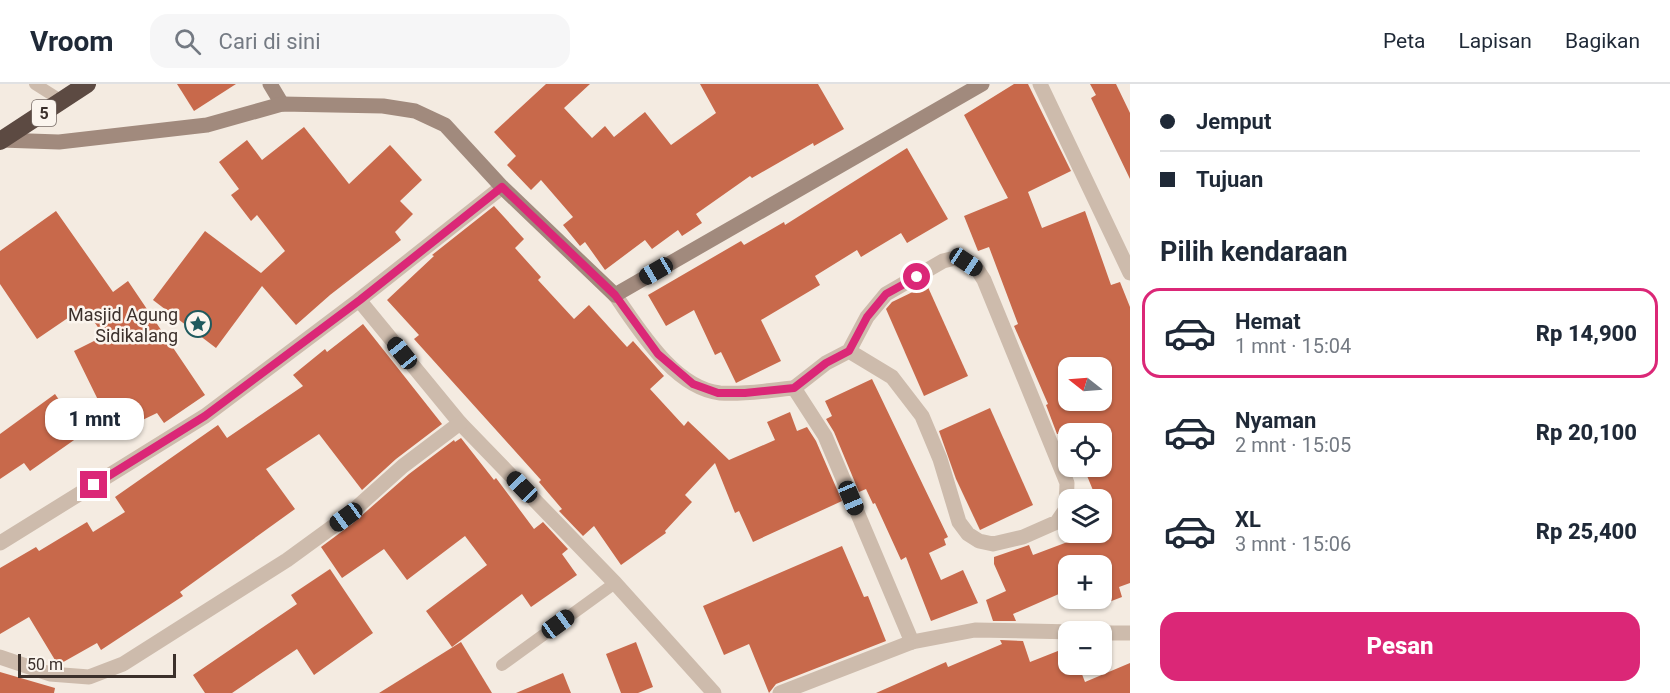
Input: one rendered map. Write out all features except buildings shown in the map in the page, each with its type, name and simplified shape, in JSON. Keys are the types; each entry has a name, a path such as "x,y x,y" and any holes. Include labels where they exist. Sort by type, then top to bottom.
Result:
{"highway":[{"name":"5","path":"1,141 87,84"}],"street":[{"path":"270,84 282,104"},
{"path":"615,295 982,84"},
{"path":"1040,84 1130,273"},
{"path":"1,141 59,142 207,125 282,104 383,106 415,111 445,125 502,187 615,295 658,354 693,384 718,393 794,388 826,363 849,351 867,317 886,294 943,261 955,258 976,269 988,291 1067,483 1066,509 1057,522 1023,537 993,544 979,541 968,534 959,522 940,459 922,416 892,377 849,351"},
{"path":"0,543 205,416 360,300 502,187"},
{"path":"360,300 460,423 615,584 714,693"},
{"path":"794,388 825,436 912,642"},
{"path":"0,657 50,674 89,677 123,664 287,560 346,517 403,466 460,423"},
{"path":"780,693 912,642 975,630 1058,632"},
{"path":"1112,633 1130,633"}],"lane":[{"path":"35,84 62,101"},
{"path":"502,664 615,584"}],"place":[{"name":"Masjid Agung Sidikalang","path":"198,324"}],"route":[{"path":"94,485 205,416 360,300 502,187 615,295 658,354 693,384 718,393 794,388 826,363 849,351 867,317 886,294 917,277"}]}
